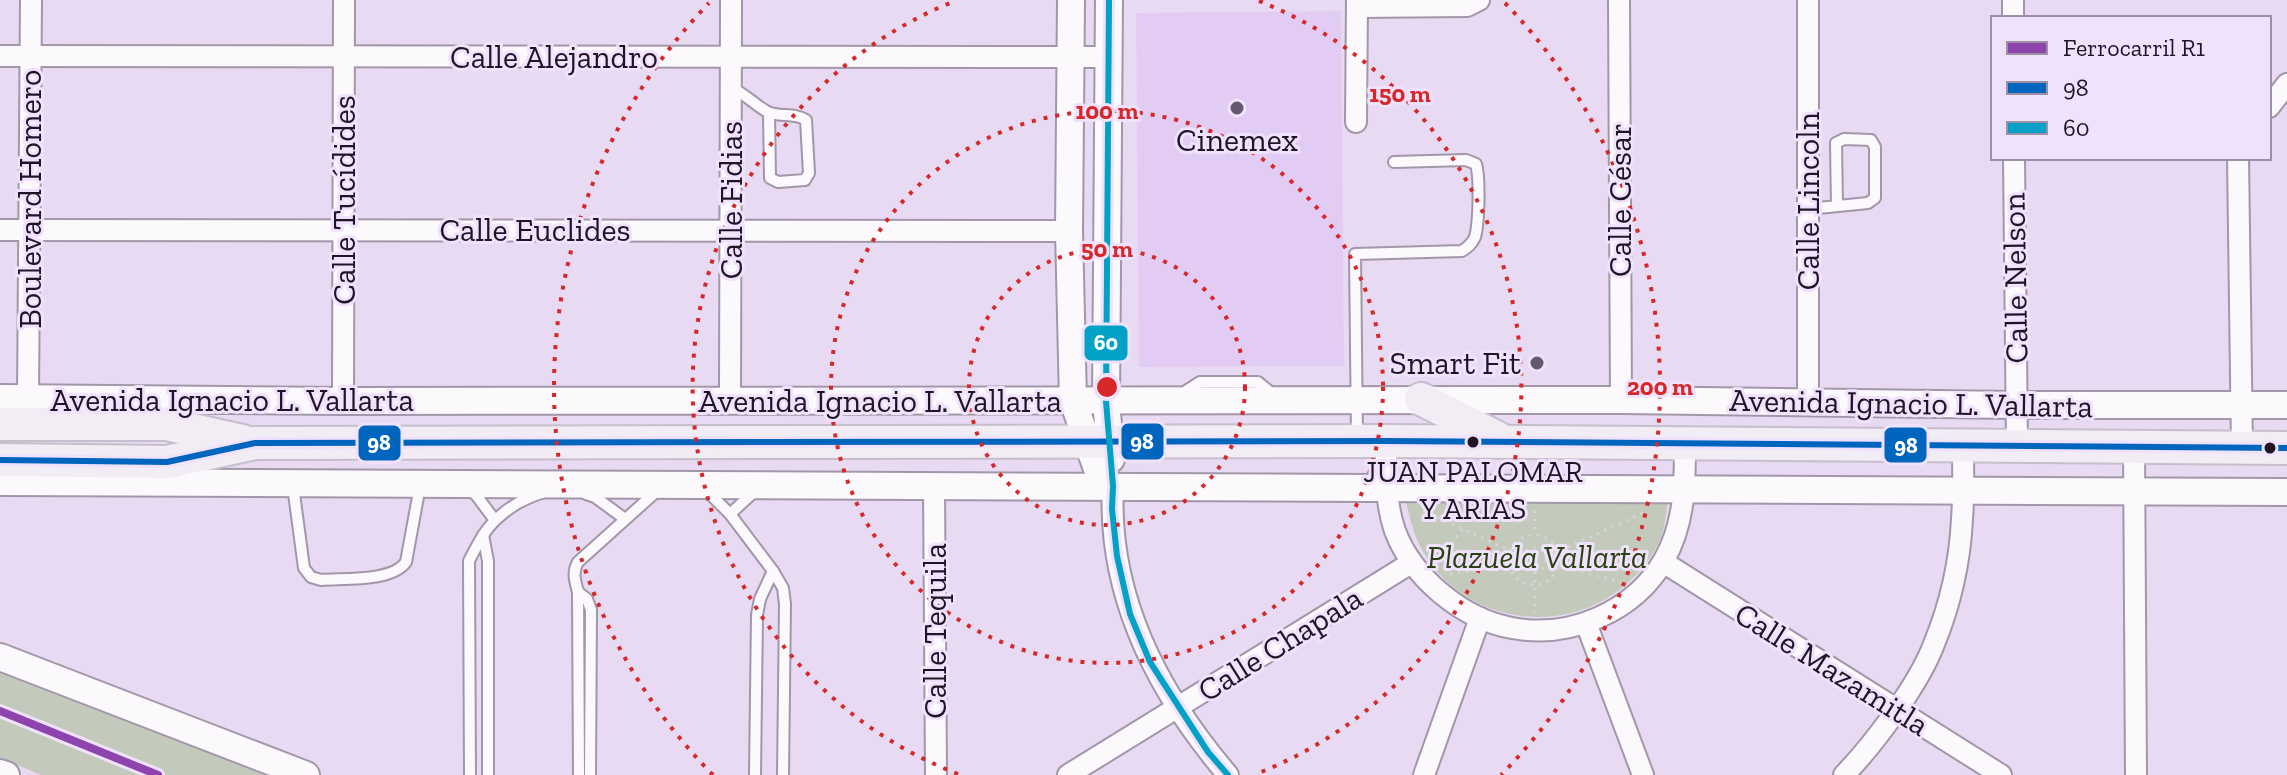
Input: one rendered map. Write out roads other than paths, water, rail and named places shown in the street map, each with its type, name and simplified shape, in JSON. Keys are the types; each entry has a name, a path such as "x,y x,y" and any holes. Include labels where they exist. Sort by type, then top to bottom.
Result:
{"main road":[{"path":"1421,399 1504,441"},
{"name":"Avenida Ignacio L. Vallarta","path":"0,424 166,424 255,443"},
{"name":"Avenida Ignacio L. Vallarta","path":"0,460 167,462 255,443 1098,440 2287,448"}],"street":[{"name":"Boulevard Homero","path":"28,399 31,0"},
{"name":"Calle Tucídides","path":"343,401 344,0"},
{"name":"Calle Fidias","path":"730,400 731,0"},
{"path":"1071,0 1069,231 1073,401 1098,440 1130,614 1150,662 1208,752 1228,775"},
{"path":"1098,440 1106,401 1109,0"},
{"path":"1356,122 1357,3 1467,6 1479,0"},
{"name":"Calle César","path":"1619,0 1621,400"},
{"name":"Calle Lincoln","path":"1808,0 1808,402"},
{"name":"Calle Alejandro","path":"0,56 1109,57"},
{"path":"2271,104 2287,84"},
{"name":"Calle Nelson","path":"2014,160 2017,445"},
{"path":"2238,160 2242,447"},
{"name":"Calle Euclides","path":"0,230 1069,231"},
{"name":"Avenida Ignacio L. Vallarta","path":"0,398 343,401 1421,399 2287,405"},
{"path":"1371,441 1395,531 1411,563 1452,602 1480,618 1512,628 1551,630 1586,623 1613,611 1637,593 1663,562 1679,521 1685,488 1685,443"},
{"path":"1844,775 1896,710 1934,646 1956,565 1962,521 1963,445"},
{"path":"2134,446 2136,775"},
{"path":"0,482 934,486 1109,494 1386,488 2287,492"},
{"name":"Calle Tequila","path":"934,486 936,775"},
{"name":"Calle Mazamitla","path":"1663,562 2001,775"},
{"name":"Calle Chapala","path":"1068,775 1411,563"},
{"path":"1424,775 1480,618"},
{"path":"1586,623 1643,775"},
{"path":"0,657 306,775"},
{"path":"0,773 6,775"}],"lane":[{"path":"731,87 769,113 799,116 806,120 809,173 805,180 778,182 770,178 769,113"},
{"path":"1808,209 1868,203 1875,198 1875,147 1871,140 1844,139 1836,143 1837,205"},
{"path":"1371,441 1357,400 1355,254 1462,251 1471,245 1476,235 1479,174 1476,164 1466,160 1394,162"},
{"path":"292,483 304,568 311,577 321,580 388,575 401,569 406,562 420,484"},
{"path":"462,484 476,495 494,519"},
{"path":"579,775 578,592 574,575 578,562 664,485"},
{"path":"701,485 730,514 783,588 783,775"},
{"path":"730,514 762,485"},
{"path":"470,775 469,561 483,535 494,519 534,495 552,492 576,492 595,497 625,519"},
{"path":"483,535 488,561 488,775"},
{"path":"755,775 757,615 760,599 773,571"},
{"path":"578,592 587,599 591,610 590,775"}],"rail line":[{"name":"R1","path":"0,711 158,775"}],"place":[{"name":"Cinemex","path":"1237,108"},
{"name":"Smart Fit","path":"1537,363"},
{"name":"JUAN PALOMAR Y ARIAS","path":"1473,442"}],"park label":[{"name":"Plazuela Vallarta","path":"1537,557"}]}
